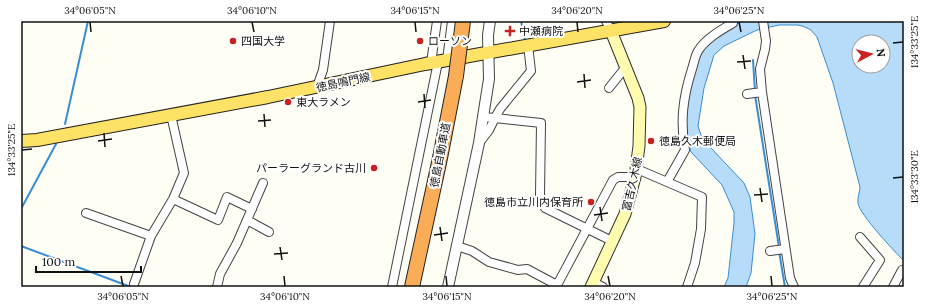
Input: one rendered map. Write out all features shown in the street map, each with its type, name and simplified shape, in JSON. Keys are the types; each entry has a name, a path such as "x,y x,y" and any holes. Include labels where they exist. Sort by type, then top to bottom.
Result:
{"highway":[{"name":"徳島自動車道","path":"412,287 439,166 456,76 464,21"}],"main road":[{"name":"徳島鳴門線","path":"21,141 37,140 317,87 528,45 608,26 664,21"},
{"name":"富吉久木線","path":"592,284 625,214 636,173 639,146 640,107 638,98 608,26"}],"street":[{"path":"317,87 323,70 330,21"},
{"path":"437,21 439,62"},
{"path":"392,287 439,62 452,21"},
{"path":"490,21 488,53 490,118"},
{"path":"667,182 685,150 682,133 683,110 687,84 698,51 714,34 733,21"},
{"path":"763,21 766,49 755,93 778,250 794,287"},
{"path":"448,287 479,143 490,118 500,109 531,71 528,45"},
{"path":"609,88 625,68"},
{"path":"134,284 151,236 173,199 184,173 171,115"},
{"path":"490,118 541,123 540,195 545,208 612,241"},
{"path":"457,246 472,251 489,262 518,270 527,269 557,286 613,180 618,177 636,173 667,182 702,197 701,229 695,263 687,287"},
{"path":"216,287 220,274 247,220 263,183"},
{"path":"173,199 218,220 227,197 252,209"},
{"path":"86,213 151,236"},
{"path":"247,220 269,232"},
{"path":"860,237 880,260 863,287"},
{"path":"893,287 902,270"},
{"path":"592,284 603,287"}],"water":[{"path":"743,21 904,21 904,261 878,233 864,215 858,203 860,187 833,83 817,37 811,30 805,27 798,25 779,25 757,30 724,46 714,55 704,88 698,126 702,138 744,183 750,197 755,234 751,273 746,287 724,287 728,278 734,212 722,185 691,152 684,125 697,61 706,46 734,25"}],"waterway":[{"path":"65,124 88,21"},
{"path":"521,21 525,40"},
{"path":"753,60 755,91"},
{"path":"755,95 779,247"},
{"path":"492,115 497,107"},
{"path":"21,209 56,144"},
{"path":"21,246 131,287"},
{"path":"779,251 785,287"}],"place":[{"name":"中瀬病院","path":"510,31"},
{"name":"四国大学","path":"233,41"},
{"name":"ローソン","path":"420,41"},
{"name":"東大ラメン","path":"288,102"},
{"name":"徳島久木郵便局","path":"651,141"},
{"name":"パーラーグランド古川","path":"374,168"},
{"name":"徳島市立川内保育所","path":"591,202"}]}
